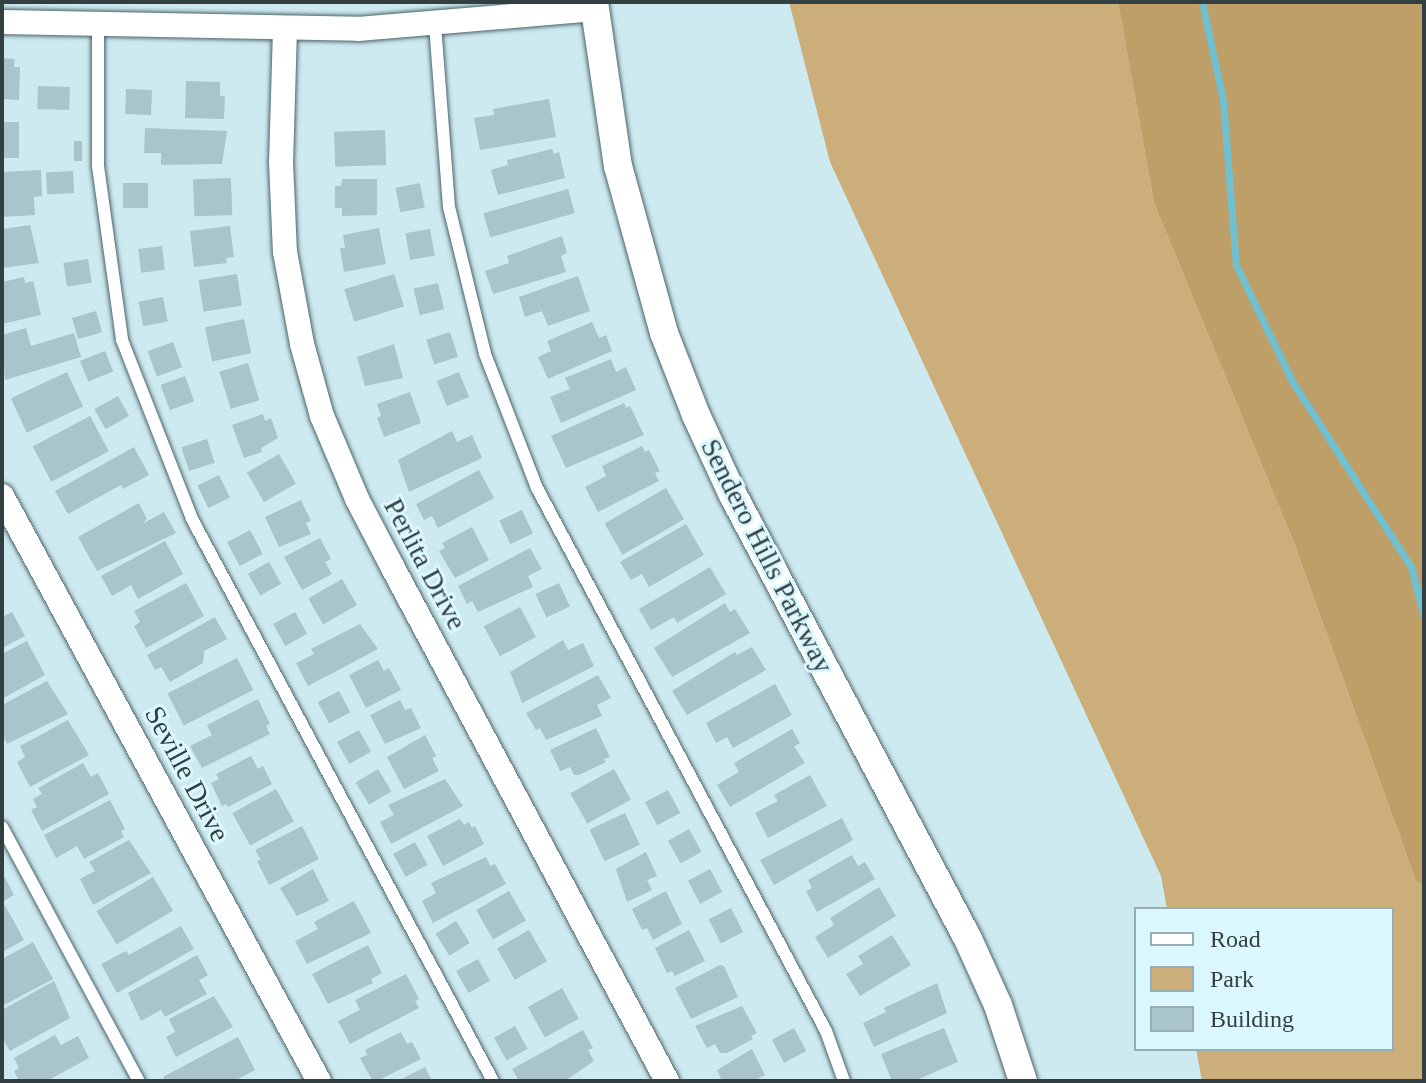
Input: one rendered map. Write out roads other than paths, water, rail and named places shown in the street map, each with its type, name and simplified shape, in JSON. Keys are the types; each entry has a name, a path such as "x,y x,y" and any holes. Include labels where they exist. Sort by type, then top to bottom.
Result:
{"street":[{"path":"2,22 285,29 435,25 595,6"},
{"name":"Sendero Hills Parkway","path":"595,6 622,180 664,333 696,415 740,509 968,939 998,1005 1023,1081"},
{"name":"Perlita Drive","path":"285,29 281,162 285,252 302,344 322,416 357,499 662,1079"},
{"name":"Seville Drive","path":"2,496 319,1081"}],"lane":[{"path":"98,25 98,166 122,340 192,519 493,1081"},
{"path":"435,25 449,207 485,354 537,488 826,1031 844,1081"},
{"path":"2,827 139,1081"}],"waterway":[{"path":"1202,2 1223,101 1236,265 1292,381 1411,567 1424,617"}]}
